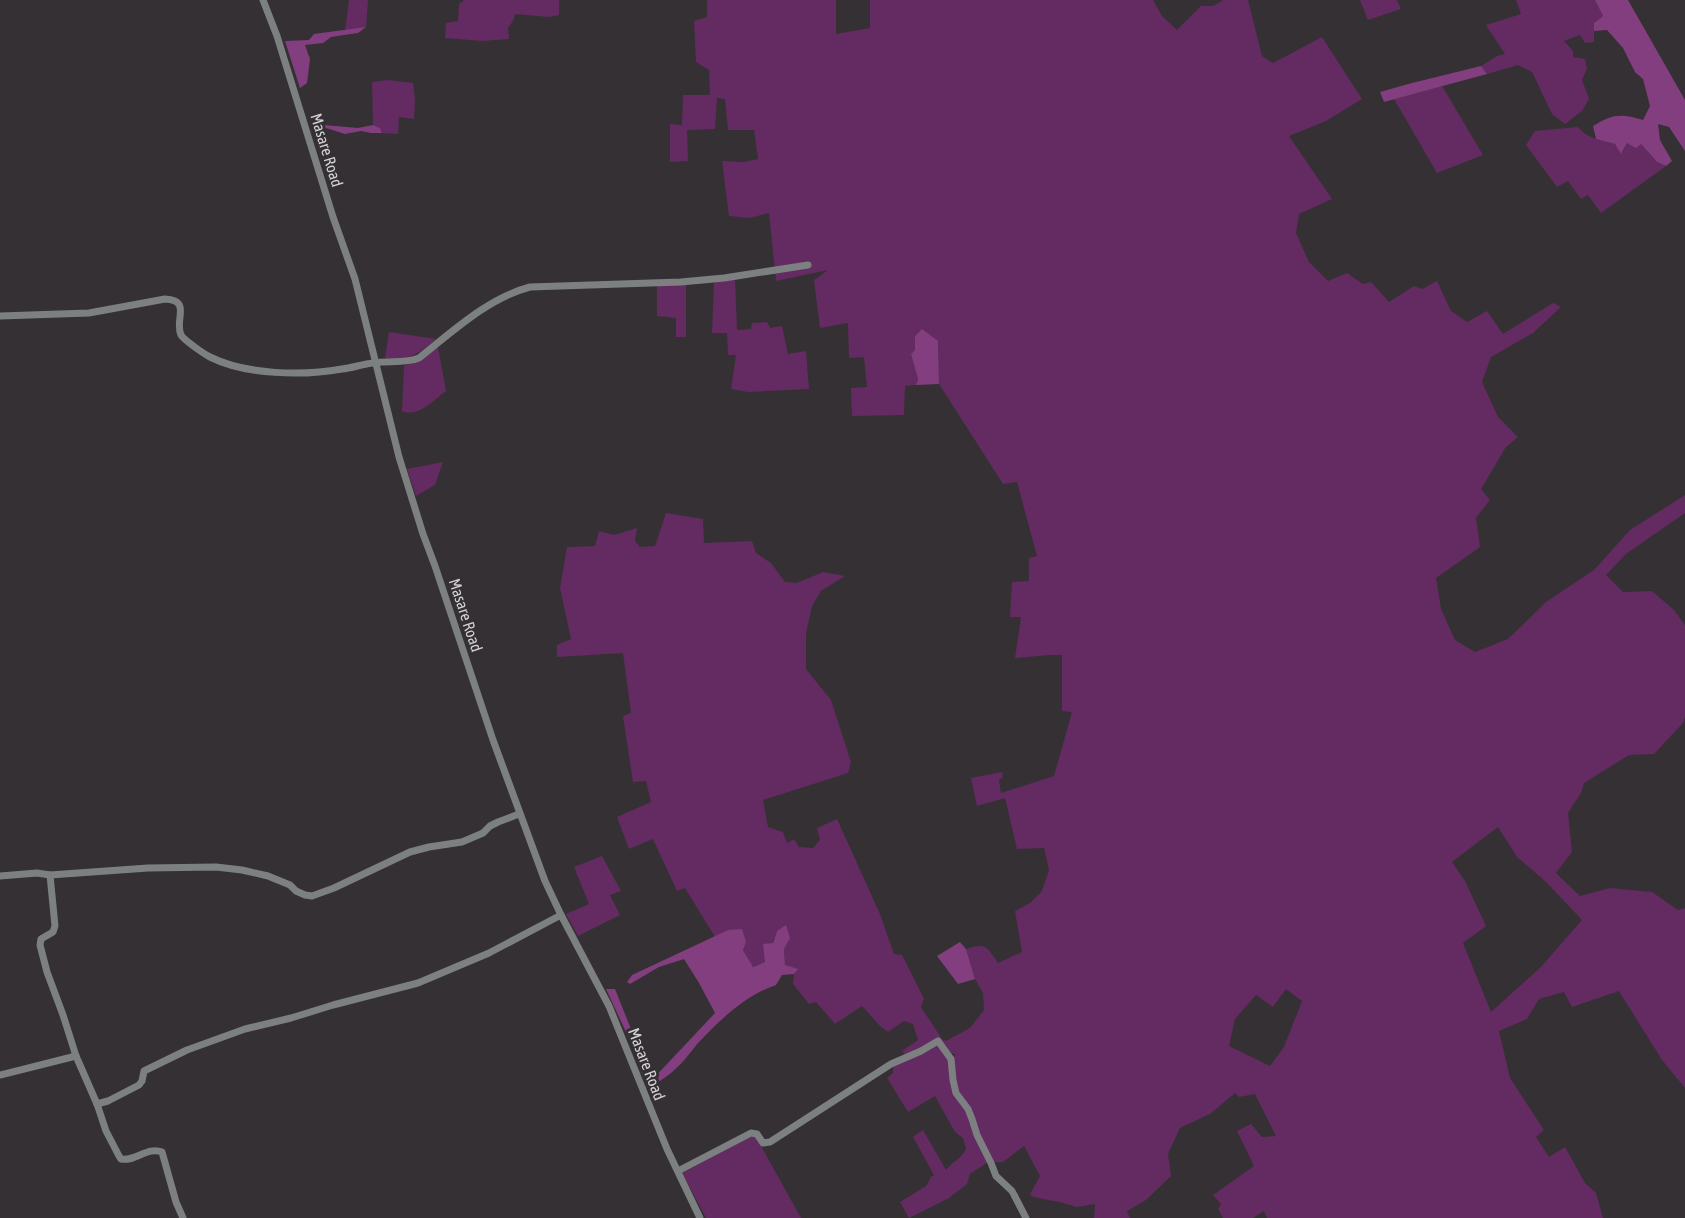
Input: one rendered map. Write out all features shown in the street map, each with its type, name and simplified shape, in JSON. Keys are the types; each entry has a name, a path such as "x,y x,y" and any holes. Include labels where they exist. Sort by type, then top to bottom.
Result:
{"street":[{"name":"Masare Road","path":"263,0 277,36 333,217 355,279 399,456 423,534 519,814 561,915 609,1006 667,1149 700,1218"},
{"path":"0,316 89,313 171,299 176,301 180,307 180,328 183,337 205,354 226,363 288,374 341,369 375,362 407,362 419,358 473,316 514,292 530,287 681,282 724,278 808,264"},
{"path":"0,876 148,868 216,867 268,876 290,885 296,891 312,896 334,888 404,854 462,842 483,833 498,822 519,814"},
{"path":"50,875 55,926 53,932 41,939 40,945 76,1056 106,1131 120,1159 128,1160 155,1150 162,1152 176,1202 183,1218"},
{"path":"97,1104 140,1085 144,1071 187,1050 245,1029 418,983 489,953 561,915"},
{"path":"678,1172 751,1133 757,1134 764,1143 770,1142 891,1064 921,1052 938,1041 951,1059 952,1080 956,1093 968,1109 996,1176 1012,1191 1026,1218"},
{"path":"0,1076 76,1056"}],"shaded area":[{"path":"349,0 368,0 366,27 345,31"},
{"path":"464,0 559,0 559,15 549,17 515,14 508,28 509,39 483,41 445,38 446,23 458,21 459,4"},
{"path":"707,0 836,0 836,34 870,28 870,0 1153,0 1162,16 1177,30 1201,6 1213,6 1223,0 1248,0 1262,56 1273,63 1322,37 1362,99 1326,121 1289,136 1332,199 1299,214 1296,233 1309,262 1328,281 1347,273 1363,284 1371,282 1389,302 1414,286 1422,289 1437,281 1451,311 1467,322 1487,311 1503,334 1553,303 1561,307 1533,333 1491,357 1482,382 1498,417 1518,437 1506,447 1481,489 1490,500 1476,518 1480,547 1436,578 1441,609 1455,640 1475,652 1508,639 1546,602 1594,570 1630,530 1685,495 1685,513 1626,554 1606,575 1623,592 1652,591 1674,610 1685,625 1685,717 1683,723 1654,754 1629,755 1584,783 1581,793 1568,813 1572,852 1556,873 1580,896 1610,888 1652,892 1678,910 1685,908 1685,1088 1662,1060 1619,991 1572,1007 1564,992 1539,999 1527,1019 1499,1031 1510,1078 1544,1130 1536,1137 1549,1157 1565,1147 1585,1183 1596,1193 1603,1218 1267,1218 1264,1211 1253,1218 1223,1218 1218,1209 1221,1204 1213,1195 1254,1166 1237,1131 1251,1124 1262,1137 1276,1136 1255,1094 1239,1097 1235,1093 1210,1114 1180,1128 1168,1154 1171,1176 1146,1200 1127,1211 1130,1218 1094,1218 1095,1204 1077,1207 1033,1197 1030,1194 1040,1176 1024,1146 1003,1162 988,1162 970,1174 967,1184 949,1198 909,1218 900,1202 926,1186 934,1175 913,1137 923,1130 946,1170 966,1149 963,1138 955,1132 935,1096 908,1112 887,1078 893,1073 893,1066 934,1046 939,1046 950,1064 955,1054 950,1053 939,1039 906,1055 902,1051 918,1040 913,1024 904,1021 888,1032 862,1006 835,1024 816,1002 809,1004 793,984 797,970 785,965 784,949 777,931 765,962 752,967 743,949 728,930 715,937 685,888 677,891 653,839 629,849 617,817 651,802 646,781 633,782 623,716 631,713 623,653 557,657 557,645 571,639 560,588 567,547 595,546 599,531 614,535 637,528 635,541 640,547 655,546 666,513 703,519 704,543 752,541 756,553 771,563 785,582 797,583 823,572 845,576 821,591 812,606 806,633 806,669 831,700 851,762 848,773 763,800 768,827 783,832 787,843 794,839 799,847 813,848 820,840 817,828 837,819 880,914 894,954 902,955 924,999 921,1007 942,1039 946,1041 970,1028 984,1010 983,993 975,979 966,949 985,947 998,963 1022,952 1015,911 1030,903 1042,891 1049,870 1044,848 1017,849 1005,798 977,806 971,778 1002,772 1003,777 999,780 1001,793 1054,776 1072,712 1062,711 1062,655 1015,658 1021,617 1010,617 1012,582 1029,581 1029,558 1037,556 1017,482 1003,484 939,384 938,342 923,330 915,336 915,350 911,354 918,379 916,385 905,386 904,415 852,416 851,388 867,387 864,357 849,358 848,323 820,328 814,280 828,270 776,281 769,213 750,218 729,216 722,161 744,162 758,159 754,130 728,130 725,99 717,98 715,129 687,130 688,161 670,162 670,124 682,125 683,95 710,95 709,70 696,62 694,21 707,17","holes":["1498,827 1517,857 1546,882 1582,920 1540,968 1491,1012 1463,943 1486,926 1465,881 1452,862","1286,989 1302,1001 1284,1047 1270,1066 1229,1046 1235,1019 1256,995 1273,1007"]},
{"path":"1360,0 1397,0 1401,9 1368,20"},
{"path":"1516,0 1595,0 1603,16 1594,23 1594,42 1585,43 1580,35 1564,41 1573,51 1573,57 1585,59 1587,69 1582,80 1589,99 1582,111 1565,124 1552,114 1532,72 1518,65 1487,74 1481,66 1505,54 1486,25 1521,14"},
{"path":"1595,0 1628,0 1685,100 1685,151 1669,127 1658,124 1660,140 1672,161 1666,166 1657,162 1641,144 1636,148 1627,143 1621,154 1615,144 1596,139 1593,126 1617,116 1629,116 1643,120 1650,106 1643,79 1635,72 1623,48 1607,30 1594,31 1594,23 1603,16"},
{"path":"366,27 358,33 331,37 323,43 305,45 310,59 307,83 300,88 285,41 309,40 314,34"},
{"path":"1481,66 1487,74 1384,102 1380,92 1408,84"},
{"path":"388,80 413,83 414,119 399,117 398,134 382,133 380,128 373,125 372,82"},
{"path":"1442,86 1483,155 1437,173 1394,99"},
{"path":"324,125 358,128 373,125 380,128 382,133 361,131 345,134 326,128 312,133 311,127"},
{"path":"1578,127 1585,134 1615,144 1622,153 1627,143 1641,144 1657,162 1666,166 1601,213 1588,195 1581,199 1568,181 1557,187 1526,145 1535,131"},
{"path":"735,279 737,330 751,329 752,323 767,322 770,328 782,326 788,354 806,351 809,389 748,392 731,389 736,355 728,355 727,333 712,333 714,282"},
{"path":"686,284 686,337 676,337 676,318 657,316 657,286"},
{"path":"922,329 938,341 939,384 916,385 918,379 911,354 915,350 915,336"},
{"path":"389,332 436,339 413,355 385,358"},
{"path":"438,347 446,391 420,410 408,413 402,411 404,366 420,360"},
{"path":"443,462 435,485 416,496 407,469"},
{"path":"602,856 621,891 610,895 620,915 578,936 566,914 589,904 574,867"},
{"path":"786,925 790,938 784,949 785,965 798,969 794,974 782,975 776,985 754,995 734,1009 707,1033 676,1069 647,1088 631,1043 606,989 615,989 651,1081 715,1013 684,959 659,967 630,984 627,982 632,975 728,930 742,929 746,942 743,950 753,967 765,962 763,944 773,943 777,931"},
{"path":"960,942 966,949 975,979 958,984 937,956"},
{"path":"750,1137 756,1137 801,1218 706,1218 682,1173"}]}
